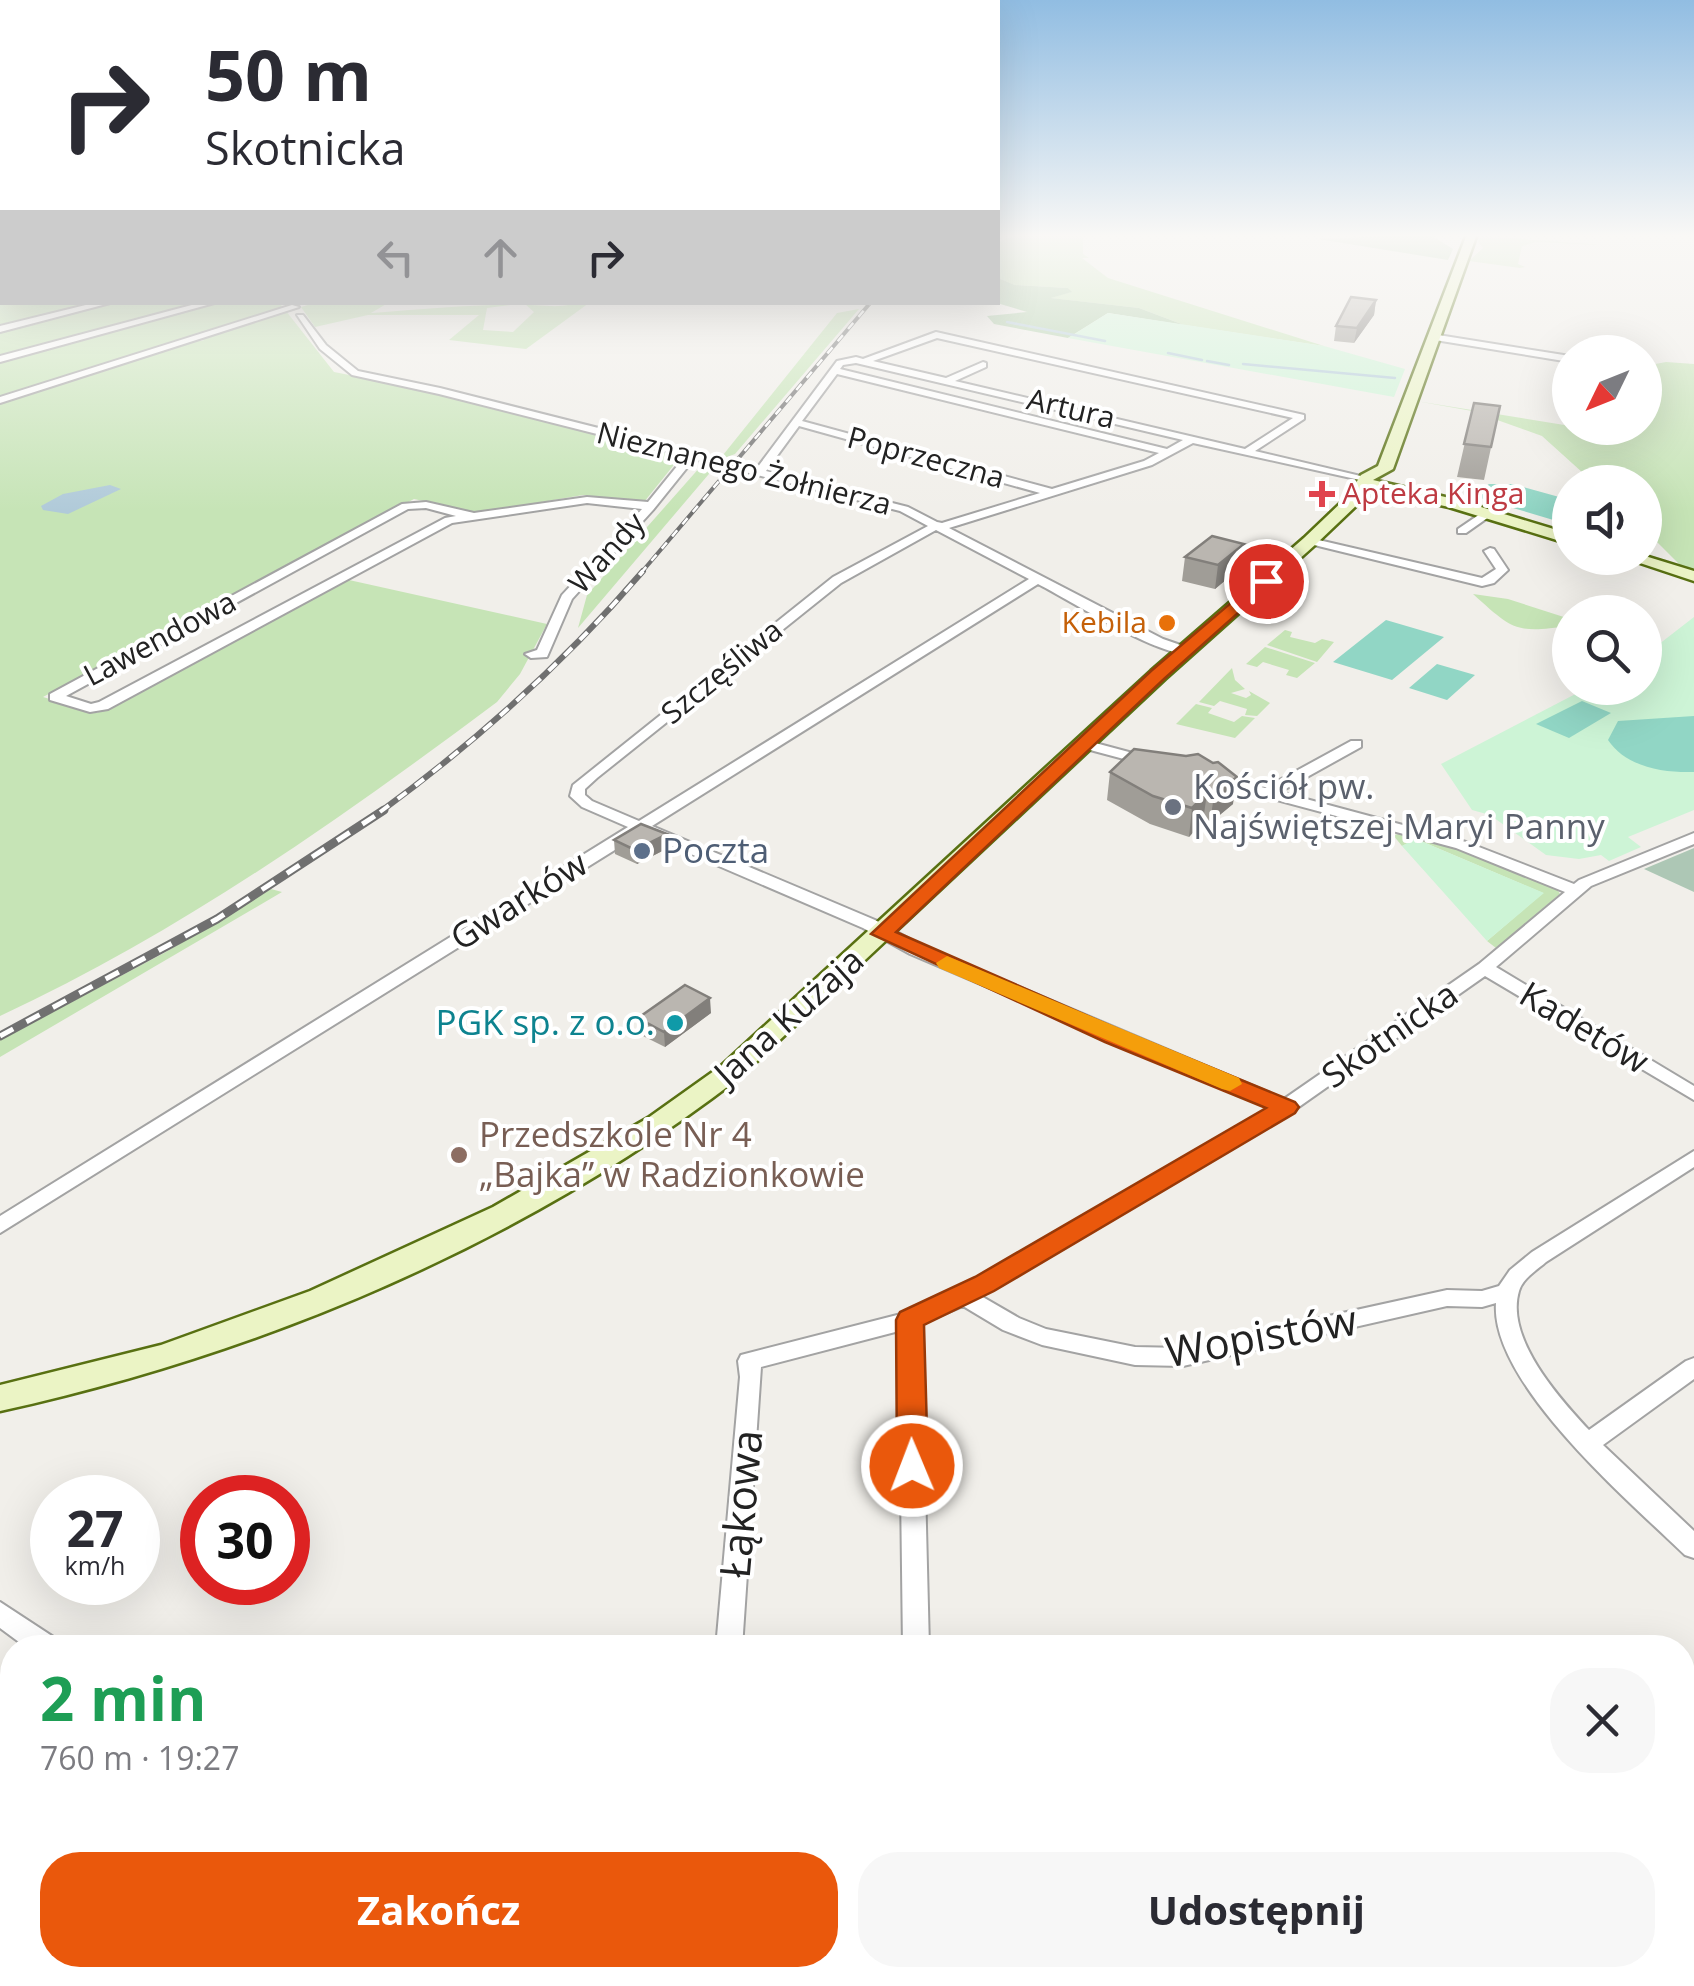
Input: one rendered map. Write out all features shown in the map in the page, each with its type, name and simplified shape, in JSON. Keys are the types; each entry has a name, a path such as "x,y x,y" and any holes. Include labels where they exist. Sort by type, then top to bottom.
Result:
{"street":[{"path":"0,360 123,327"},
{"name":"Nieznanego Żołnierza","path":"0,400 248,327"},
{"name":"Nieznanego Żołnierza","path":"308,327 323,347 356,374 440,390 890,504 1158,642 1184,651"},
{"name":"Jana Kużaja","path":"0,1398 94,1378 262,1325 455,1239 581,1174 656,1128 730,1072 1184,651 1310,540 1353,500 1369,478 1384,469 1436,327"},
{"path":"760,472 843,361 866,360 927,336 1301,417 1248,451"},
{"path":"1432,337 1552,355"},
{"path":"1501,347 1511,337"},
{"name":"Artura","path":"866,360 1369,478"},
{"path":"949,380 982,364"},
{"path":"835,371 1163,451"},
{"name":"Poprzeczna","path":"798,423 1054,493"},
{"name":"Szczęśliwa","path":"639,826 587,804 577,796 578,788 837,580 939,526 1148,463 1194,438"},
{"path":"1342,471 1376,467 1390,454 1400,471"},
{"name":"Wandy","path":"532,654 542,654 566,598 696,456"},
{"name":"Artura","path":"1318,468 1369,478"},
{"path":"1369,478 1404,477 1452,504"},
{"path":"1369,478 1393,492 1452,504 1552,534"},
{"name":"Jana Kużaja","path":"1353,500 1418,485"},
{"name":"Lawendowa","path":"472,516 426,505 406,506 55,697 90,708 104,706 431,526 472,516 587,500 650,506"},
{"path":"1462,531 1487,514"},
{"path":"1310,540 1482,582 1502,570 1490,551"},
{"path":"1662,567 1694,576"},
{"name":"Gwarków","path":"0,1226 1039,578"},
{"path":"1084,744 1166,766"},
{"path":"1268,792 1356,744"},
{"path":"1196,774 1461,845 1576,890"},
{"path":"639,826 869,924 882,934 1114,1036 1286,1107"},
{"name":"Skotnicka","path":"750,1360 910,1320 964,1296 1286,1107 1485,968 1576,890 1599,876 1694,838"},
{"name":"Kadetów","path":"1485,968 1690,1088"},
{"path":"1694,1158 1539,1256 1516,1276 1507,1292 1508,1334 1518,1357 1552,1404 1694,1548"},
{"name":"Wopistów","path":"964,1296 1010,1324 1042,1337 1135,1356 1183,1357 1448,1298 1482,1299 1507,1292"},
{"path":"910,1320 916,1635"},
{"name":"Łąkowa","path":"730,1635 752,1378 750,1360"},
{"path":"1589,1442 1694,1367"},
{"path":"0,1613 31,1635"}],"green space":[{"path":"0,327 225,327 0,396"},
{"path":"237,327 298,327 334,372 441,393 681,456 644,502 583,495 478,513 414,499 43,697 97,713 340,578 547,624 520,674 497,702 378,789 256,872 131,949 0,1016 0,402 195,340 204,341 199,339"},
{"path":"465,327 513,332 519,327 557,327 526,349 449,340"},
{"path":"826,327 844,327 735,454 719,460"},
{"path":"1008,327 1086,327 1068,338"},
{"path":"1086,327 1198,327 1324,346 1405,369 1394,397 1068,338"},
{"path":"1195,327 1263,327 1324,346"},
{"path":"1662,363 1694,364 1694,571 1683,568 1662,547 1662,465 1574,465 1542,436 1472,411 1416,401 1552,423 1552,445 1662,445"},
{"path":"701,466 714,468 578,628 587,595"},
{"path":"1489,484 1512,484 1552,495 1552,520 1483,499 1475,493"},
{"path":"1473,594 1508,599 1552,613 1552,628 1526,629 1498,616"},
{"path":"1694,617 1694,810 1628,837 1641,847 1609,861 1601,855 1579,859 1546,855 1490,815 1472,810 1441,764 1554,705 1662,705 1662,642"},
{"path":"1386,620 1444,637 1392,680 1333,662"},
{"path":"1285,630 1292,632 1290,637 1315,643 1322,639 1334,642 1317,662 1267,645"},
{"path":"1265,647 1315,663 1297,678 1286,675 1289,670 1263,662 1257,667 1246,664"},
{"path":"1437,664 1475,675 1447,700 1409,688"},
{"path":"1232,668 1235,680 1245,689 1231,693 1246,698 1251,695 1249,691 1270,703 1257,716 1245,715 1247,709 1220,701 1214,706 1199,702"},
{"path":"1196,704 1212,708 1208,713 1234,722 1242,716 1255,718 1235,738 1176,724"},
{"path":"1574,705 1592,705 1611,713 1569,738 1536,724"},
{"path":"1694,716 1694,772 1670,771 1635,762 1608,740 1618,721"},
{"path":"1407,833 1453,847 1557,889 1560,894 1496,948 1487,941 1543,893 1416,839 1402,846 1393,835"},
{"path":"1416,838 1544,893 1487,941 1402,846"},
{"path":"1694,848 1694,892 1644,869"},
{"path":"271,889 282,892 0,1057 0,1040 164,953"}],"water":[{"path":"110,485 121,489 68,514 43,510 41,506 63,494"}],"building":[{"path":"1474,403 1500,406 1491,447 1464,444"},
{"path":"1212,536 1244,544 1218,565 1185,557"},
{"path":"1134,749 1198,754 1218,762 1237,777 1214,795 1207,793 1192,808 1153,796 1110,772"},
{"path":"641,824 667,834 635,850 614,840"},
{"path":"685,985 710,998 664,1032 638,1018"}],"waterway":[{"path":"1031,327 1105,341"},
{"path":"1168,353 1202,360"},
{"path":"1207,361 1229,365"},
{"path":"1243,364 1395,378"}],"railway":[{"path":"641,573 850,327"},
{"path":"380,812 519,699 643,571"},
{"path":"0,1036 217,919 384,810"}],"slow traffic":[{"path":"947,963 1230,1084"}],"place":[{"name":"Apteka Kinga","path":"1322,494"},
{"name":"Kebila","path":"1167,623"},
{"name":"Kościół pw. Najświętszej Maryi Panny","path":"1173,807"},
{"name":"Poczta","path":"642,851"},
{"name":"PGK sp. z o.o.","path":"675,1023"},
{"name":"Przedszkole Nr 4 „Bajka” w Radzionkowie","path":"459,1155"}],"route":[{"path":"912,1466 910,1320 964,1296 1286,1107 882,934 1158,675 1266,581"}]}
